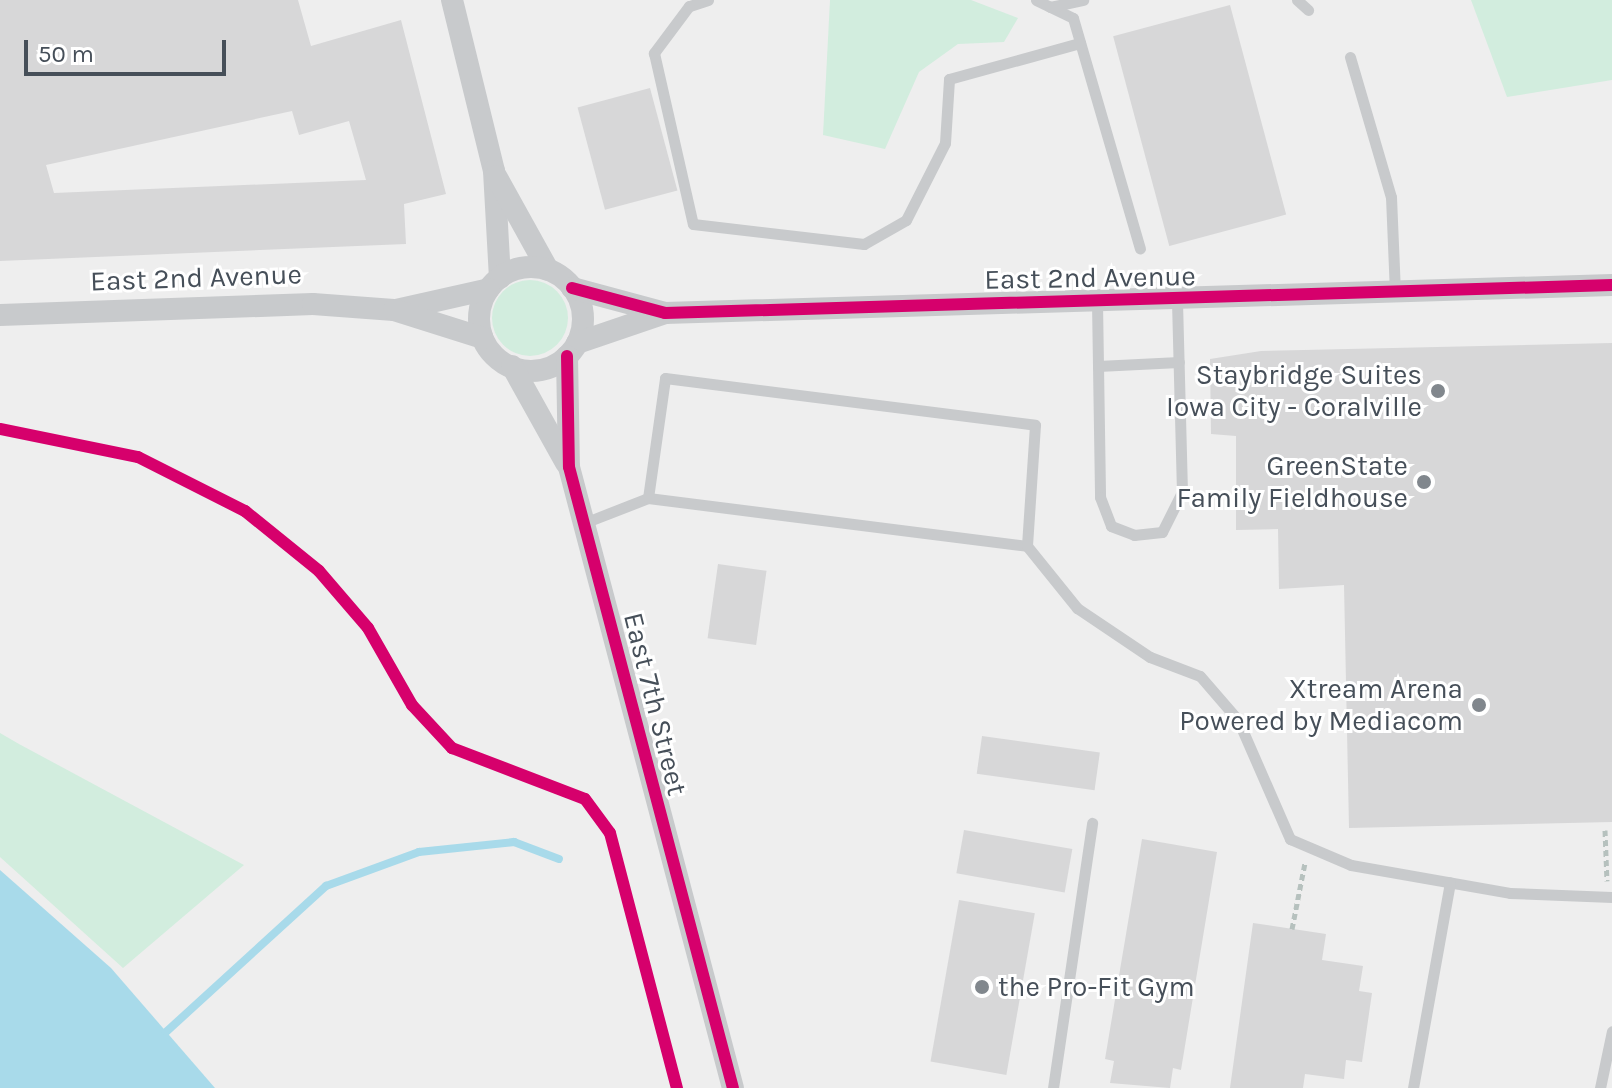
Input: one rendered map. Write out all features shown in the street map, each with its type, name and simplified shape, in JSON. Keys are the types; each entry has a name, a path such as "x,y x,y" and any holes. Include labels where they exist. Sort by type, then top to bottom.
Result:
{"street":[{"path":"452,0 494,171 494,283 480,307 483,338 512,366 537,370 572,350 582,310 572,288 548,270 494,171"},
{"path":"494,283 524,267 548,270"},
{"name":"East 2nd Avenue","path":"394,310 494,283"},
{"name":"East 2nd Avenue","path":"572,288 665,313 1612,285"},
{"name":"East 2nd Avenue","path":"0,315 313,304 394,310 483,338"},
{"name":"East 2nd Avenue","path":"572,350 665,313"},
{"name":"East 7th Street","path":"569,467 572,350"},
{"name":"East 7th Street","path":"512,366 569,467 720,1060 733,1088"}],"lane":[{"path":"708,0 689,6 654,53 693,224 864,244 906,220 945,143 949,79 1080,43"},
{"path":"1036,0 1073,18 1140,248"},
{"path":"1050,7 1083,0"},
{"path":"1297,0 1308,10"},
{"path":"1350,57 1391,197 1395,293"},
{"path":"1097,302 1100,497 1111,526 1134,535 1162,532 1182,492 1177,300"},
{"path":"1098,366 1179,362"},
{"path":"648,498 665,378 1035,425 1027,546 1077,608 1150,657 1200,676 1238,720 1290,839 1351,865 1450,882 1609,897"},
{"path":"584,523 648,498 1027,546"},
{"path":"1053,1088 1092,823"},
{"path":"1413,1088 1450,882"},
{"path":"1600,1088 1612,1031"}],"path":[{"path":"1605,830 1609,897"},
{"path":"1292,929 1308,846"}],"green space":[{"path":"830,0 971,0 1018,18 1004,42 958,44 919,72 885,149 823,135"},
{"path":"1471,0 1612,0 1612,80 1507,97"},
{"path":"530,280 545,283 557,291 565,303 568,318 565,333 557,345 545,353 530,356 515,353 503,345 495,333 492,318 495,303 503,291 515,283"},
{"path":"0,733 244,865 123,968 0,857"}],"water":[{"path":"0,870 111,968 215,1088 0,1088"}],"building":[{"path":"0,0 298,0 311,46 401,20 446,194 404,204 406,244 0,261","holes":["292,111 299,135 349,121 366,180 54,193 46,165"]},
{"path":"1230,5 1286,215 1169,246 1113,36"},
{"path":"650,88 677,190 605,210 578,107"},
{"path":"1612,343 1612,822 1349,828 1344,585 1279,589 1278,529 1236,530 1236,436 1211,434 1210,359 1261,351"},
{"path":"718,564 767,571 756,645 708,638"},
{"path":"982,736 1100,753 1095,790 977,774"},
{"path":"964,830 1072,849 1065,892 956,873"},
{"path":"1142,839 1217,852 1181,1070 1173,1068 1170,1088 1110,1083 1114,1061 1105,1059"},
{"name":"the Pro-Fit Gym","path":"959,900 1035,913 1006,1075 931,1062"},
{"path":"1253,923 1326,934 1322,960 1363,966 1359,991 1372,993 1362,1062 1346,1060 1344,1079 1305,1074 1303,1088 1230,1088"}],"waterway":[{"path":"166,1032 326,886 419,852 514,842 559,859"}],"cycle path":[{"path":"572,288 665,313 1612,285"},
{"path":"567,356 569,467 733,1088"},
{"path":"0,429 138,457 245,511 319,571 368,628 412,705 452,748 585,799 610,833 677,1088"}],"place":[{"name":"Staybridge Suites Iowa City - Coralville","path":"1438,391"},
{"name":"GreenState Family Fieldhouse","path":"1424,482"},
{"name":"Xtream Arena Powered by Mediacom","path":"1479,705"},
{"name":"the Pro-Fit Gym","path":"982,987"}]}
